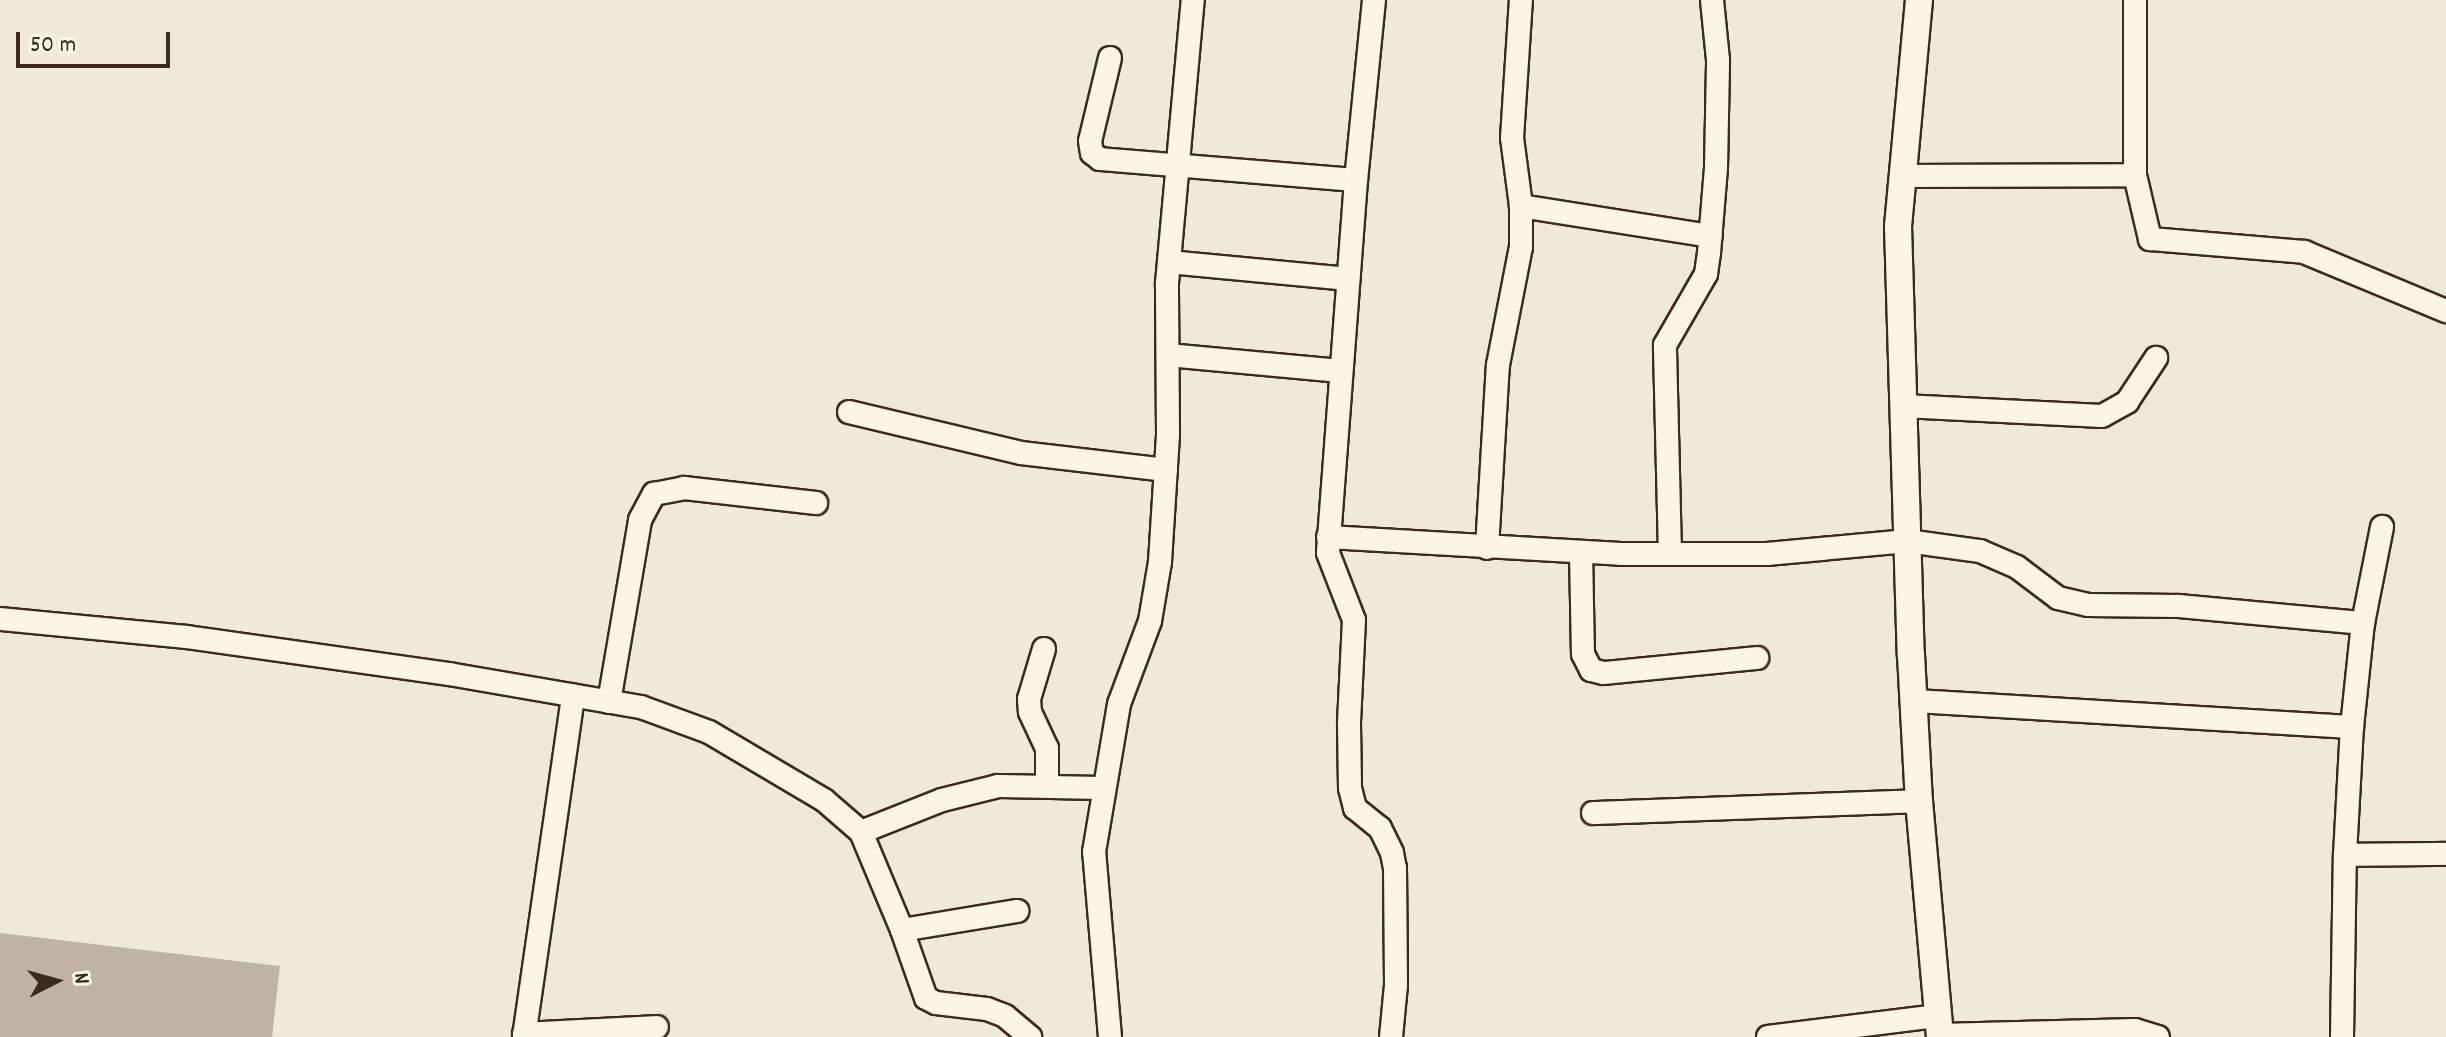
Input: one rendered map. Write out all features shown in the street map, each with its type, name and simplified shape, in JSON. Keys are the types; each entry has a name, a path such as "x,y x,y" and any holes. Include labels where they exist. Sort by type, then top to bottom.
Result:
{"street":[{"path":"1110,1037 1094,852 1119,704 1150,621 1160,562 1166,470 1169,262 1193,0"},
{"path":"1374,0 1356,180 1328,537 1332,571 1354,620 1349,724 1350,788 1355,808 1380,828 1387,839 1395,868 1396,985 1391,1037"},
{"path":"1487,548 1496,381 1521,247 1521,206 1512,138 1521,0"},
{"path":"1670,554 1665,345 1706,274 1711,236 1718,60 1712,0"},
{"path":"1919,0 1898,226 1907,541 1919,801 1939,1029"},
{"path":"2135,0 2135,175 2147,234 2155,242 2274,246 2304,252 2446,311"},
{"path":"1110,58 1091,135 1092,153 1108,160 1356,180"},
{"path":"1904,176 2135,175"},
{"path":"1521,206 1711,236"},
{"path":"1169,262 1348,279"},
{"path":"1168,355 1340,371"},
{"path":"1903,406 2102,416 2127,402 2156,358"},
{"path":"849,412 1021,453 1166,470"},
{"path":"609,702 640,520 654,494 684,488 816,503"},
{"path":"2342,1037 2345,855 2352,727 2363,623 2382,527"},
{"path":"1328,537 1487,548 1670,554 1767,554 1907,541 1980,551 2017,567 2058,598 2088,605 2179,606 2363,623"},
{"path":"1581,552 1583,654 1591,670 1604,673 1757,658"},
{"path":"0,619 186,637 573,695 641,707 709,732 824,800 861,832 902,930 926,998 936,1003 987,1009 1005,1016 1030,1037"},
{"path":"1044,649 1029,699 1030,712 1047,748 1047,786"},
{"path":"573,695 524,1036 657,1027"},
{"path":"1914,701 2352,727"},
{"path":"861,832 973,791 998,786 1103,788"},
{"path":"1593,813 1919,801"},
{"path":"2345,855 2446,854"},
{"path":"902,930 1017,911"},
{"path":"1779,1036 1939,1029 2135,1030 2158,1037"}],"building":[{"path":"0,933 280,966 272,1037 0,1037"}]}
